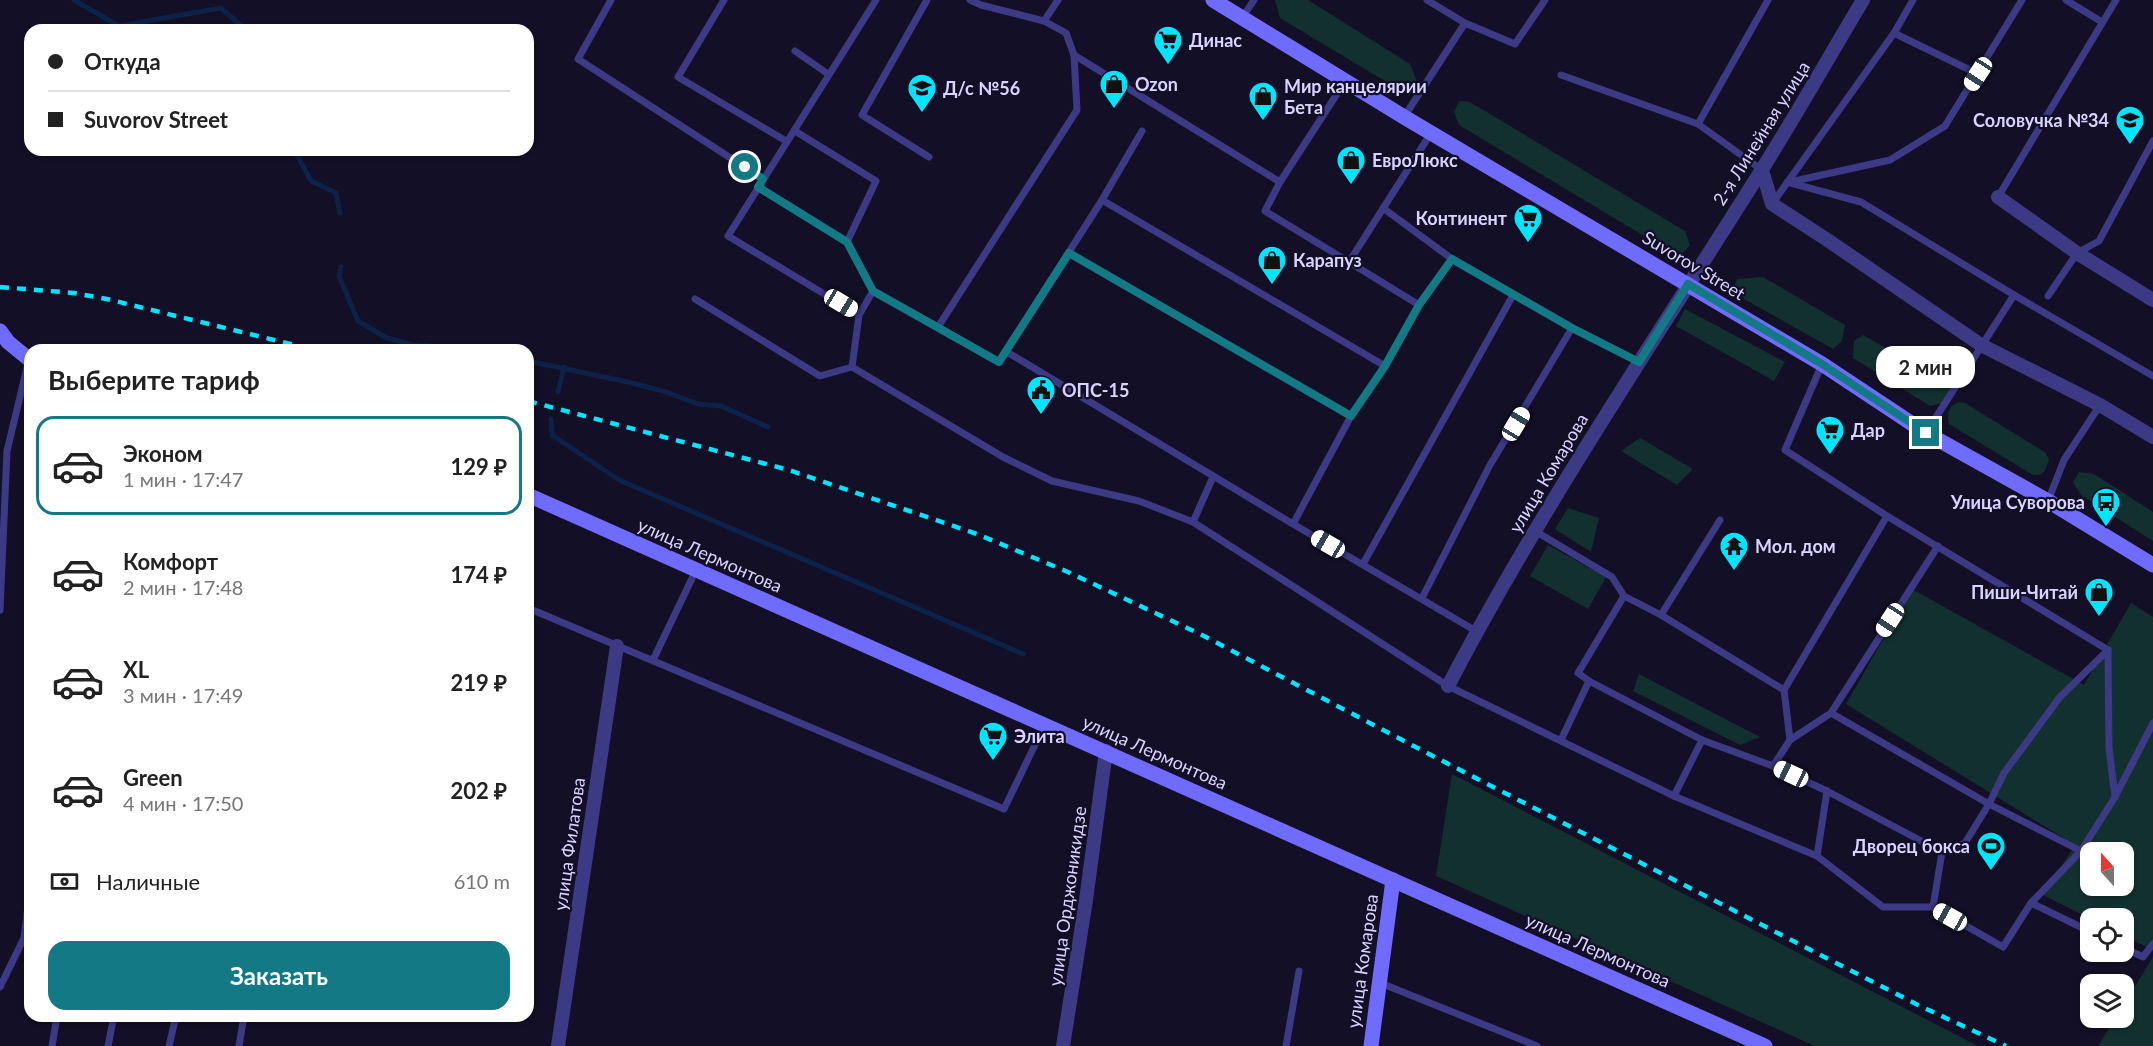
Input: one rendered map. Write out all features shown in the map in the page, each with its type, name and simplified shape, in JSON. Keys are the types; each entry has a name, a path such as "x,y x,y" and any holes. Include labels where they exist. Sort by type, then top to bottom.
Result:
{"main road":[{"name":"Suvorov Street","path":"1213,0 1404,117 1822,364 1926,433 2048,501 2153,566"},
{"path":"0,332 24,356"},
{"name":"улица Лермонтова","path":"534,498 1765,1046"},
{"name":"улица Комарова","path":"1371,1046 1393,880"}],"street":[{"name":"2-я Линейная улица","path":"1688,284 1762,170 1863,0"},
{"path":"1762,170 1772,204 1981,345 2100,405 2153,437"},
{"path":"1998,197 2077,253 2153,300"},
{"name":"улица Комарова","path":"1448,686 1476,631 1535,531 1688,284"},
{"name":"улица Филатова","path":"558,1046 617,646"},
{"name":"улица Орджоникидзе","path":"1063,1046 1106,752"}],"lane":[{"path":"611,0 578,59 763,179"},
{"path":"724,0 678,77 786,141"},
{"path":"860,315 728,236 876,0"},
{"path":"927,0 862,115 929,157"},
{"path":"938,327 1077,110 1074,55 1066,33 1044,21 981,5 970,0"},
{"path":"1044,21 1058,0"},
{"path":"1242,18 1254,0"},
{"path":"1427,0 1465,23 1515,44 1545,0"},
{"path":"1698,124 1768,0"},
{"path":"1772,204 1894,33 1913,0"},
{"path":"1787,182 1890,160 1945,126 2022,0"},
{"path":"2066,0 2102,22"},
{"path":"1998,197 2116,0"},
{"path":"1404,117 1465,23"},
{"path":"1894,33 1978,74"},
{"path":"795,51 828,74"},
{"path":"1074,55 1280,182"},
{"path":"1560,75 1698,124 1762,170"},
{"path":"1346,80 1280,182 1265,211 1419,305"},
{"path":"795,131 876,181 847,242"},
{"path":"758,187 847,242 873,291 999,362 1102,200 1142,131"},
{"path":"1349,262 1431,133"},
{"path":"2048,296 2077,253 2099,241 2153,141"},
{"path":"1787,182 1861,202 2014,296 2153,376"},
{"path":"1102,200 1385,366"},
{"path":"1383,208 1452,259 1572,328 1639,362"},
{"path":"1069,253 1351,416"},
{"path":"1293,524 1351,416 1385,366 1419,305 1452,259"},
{"path":"852,367 860,315 873,291"},
{"path":"1363,564 1513,295"},
{"path":"1926,433 2014,296"},
{"path":"695,299 820,376 852,367 1003,457 1052,481 1139,501 1193,522 1448,686 1674,796 1817,856 1883,907 1933,907 2003,947 2031,903 2080,852"},
{"path":"1422,598 1490,465 1572,328"},
{"path":"1007,352 1213,477 1476,631"},
{"path":"1822,364 1785,450 1887,516 2108,650"},
{"path":"0,610 4,452 24,378"},
{"path":"2048,501 2064,460 2100,405"},
{"path":"1193,522 1213,477"},
{"path":"1790,740 1784,690 1887,516"},
{"path":"1661,615 1720,520"},
{"path":"1535,531 1612,577 1624,596 1661,615 1784,690"},
{"path":"1773,766 1790,740 1831,713 1938,546"},
{"path":"653,660 697,570"},
{"path":"1624,596 1578,673 1589,681 1702,740 1773,766 1827,791 1942,852 1965,843 1989,804 2004,773 2060,697 2108,650"},
{"path":"534,611 1004,809 1045,724"},
{"path":"2108,650 2109,748 2115,797"},
{"path":"1561,740 1589,681"},
{"path":"1831,713 1989,804 2080,850"},
{"path":"2087,842 2115,797 2152,727"},
{"path":"1674,796 1702,740"},
{"path":"1817,856 1827,791"},
{"path":"1933,907 1942,852"},
{"path":"2031,903 2080,927"},
{"path":"0,987 24,938"},
{"path":"2134,953 2143,957 2153,944"},
{"path":"1286,1046 1299,971"},
{"path":"1378,982 1537,1046"},
{"path":"52,1046 56,1022"},
{"path":"108,1046 113,1022"},
{"path":"169,1046 175,1022"},
{"path":"239,1046 243,1022"}],"green space":[{"path":"1275,0 1308,0 1410,64 1418,84 1408,95 1280,18"},
{"path":"1459,101 1470,102 1685,231 1690,245 1679,257 1459,125 1454,112"},
{"path":"1763,277 1845,325 1842,341 1833,349 1744,299 1734,286 1737,279"},
{"path":"1685,309 1785,362 1774,381 1676,326"},
{"path":"1863,335 1941,380 1950,389 1942,403 1930,406 1853,358 1854,341"},
{"path":"1959,402 1965,403 2046,453 2049,460 2045,471 2039,475 2033,475 1949,424 1949,410"},
{"path":"1640,438 1693,469 1677,485 1621,451"},
{"path":"2079,472 2094,474 2153,512 2153,541 2081,495 2073,482"},
{"path":"1568,508 1599,518 1591,552 1555,529"},
{"path":"1548,545 1606,577 1588,609 1530,576"},
{"path":"1912,589 2084,685 2131,603 2153,617 2153,950 2134,941 2134,908 2080,908 2080,914 2043,895 2075,845 1846,704"},
{"path":"1639,674 1760,737 1740,745 1633,691"},
{"path":"1452,774 1978,1046 1815,1046 1436,876"},
{"path":"2153,957 2153,1046 2098,1046 2109,1028 2134,1028 2134,988"}],"waterway":[{"path":"74,0 116,24"},
{"path":"130,24 221,8 239,24"},
{"path":"297,156 311,181 336,193 340,213"},
{"path":"341,267 339,276 358,321 387,338 409,344"},
{"path":"534,362 628,382 666,392 698,404 721,406 768,427"},
{"path":"558,392 564,367"},
{"path":"551,419 552,435 619,480 1023,654"}],"railway":[{"path":"0,287 74,293 107,299 291,344"},
{"path":"534,403 789,470 977,534 1068,572 1202,635 1918,1005 2006,1046"}],"place":[{"name":"Динас","path":"1168,66"},
{"name":"Ozon","path":"1114,110"},
{"name":"Д/с №56","path":"922,114"},
{"name":"Мир канцелярии Бета","path":"1263,122"},
{"name":"Соловучка №34","path":"2130,146"},
{"name":"ЕвроЛюкс","path":"1351,186"},
{"name":"Континент","path":"1528,244"},
{"name":"Карапуз","path":"1272,286"},
{"name":"ОПС-15","path":"1041,416"},
{"name":"Дар","path":"1830,456"},
{"name":"Улица Суворова","path":"2106,528"},
{"name":"Мол. дом","path":"1734,572"},
{"name":"Пиши-Читай","path":"2099,618"},
{"name":"Элита","path":"993,762"},
{"name":"Дворец бокса","path":"1991,872"}],"route":[{"path":"745,167 763,179 758,187 847,242 873,291 999,362 1069,253 1351,416 1385,366 1419,305 1452,259 1572,328 1639,362 1688,284 1822,364 1926,433"}]}
